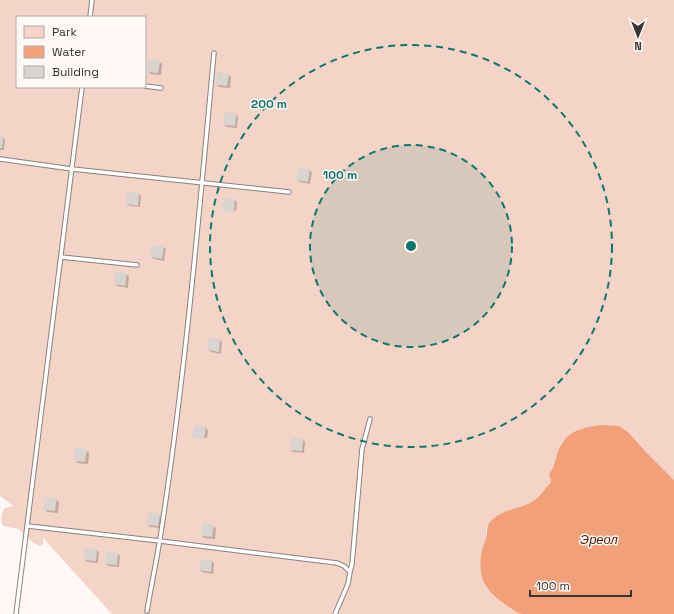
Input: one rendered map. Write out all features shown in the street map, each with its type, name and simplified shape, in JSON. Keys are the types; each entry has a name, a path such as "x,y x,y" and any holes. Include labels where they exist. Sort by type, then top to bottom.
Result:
{"lane":[{"path":"90,16 92,0"},
{"path":"147,611 160,541 175,435 202,183 214,53"},
{"path":"146,86 161,88"},
{"path":"16,614 82,88"},
{"path":"0,159 72,169 289,192"},
{"path":"61,257 137,265"},
{"path":"335,614 348,584 352,564 362,449 370,419"},
{"path":"28,526 337,563 344,566 350,572"}],"green space":[{"path":"0,0 674,0 674,480 628,432 601,425 580,429 561,443 553,469 549,474 551,482 533,502 502,513 486,528 486,538 482,549 518,613 522,614 112,614 43,538 43,544 39,546 31,541 19,529 3,526 1,519 5,508 13,506 0,496"}],"water":[{"name":"Эреол","path":"601,425 619,426 628,432 674,480 674,614 518,613 493,595 483,581 480,562 490,521 507,511 535,500 551,482 549,474 560,446 564,440 580,429"}],"building":[{"path":"148,59 160,61 158,73 147,72"},
{"path":"217,72 229,74 227,86 216,85"},
{"path":"225,112 236,114 235,126 223,125"},
{"path":"0,135 4,135 2,148 0,148"},
{"path":"298,168 310,169 308,182 296,180"},
{"path":"127,192 139,193 138,206 126,204"},
{"path":"223,198 235,199 234,212 222,211"},
{"path":"152,245 164,246 162,259 150,257"},
{"path":"115,272 127,273 125,286 114,284"},
{"path":"208,338 220,339 219,352 207,350"},
{"path":"194,425 206,426 204,439 192,438"},
{"path":"291,437 303,439 302,451 290,450"},
{"path":"75,448 87,449 85,462 74,461"},
{"path":"45,497 57,498 55,511 44,510"},
{"path":"148,512 160,514 158,526 146,525"},
{"path":"202,523 214,525 212,537 201,536"},
{"path":"85,547 97,549 96,561 84,560"},
{"path":"106,551 118,553 117,565 105,564"},
{"path":"200,559 212,560 211,572 199,570"}]}
